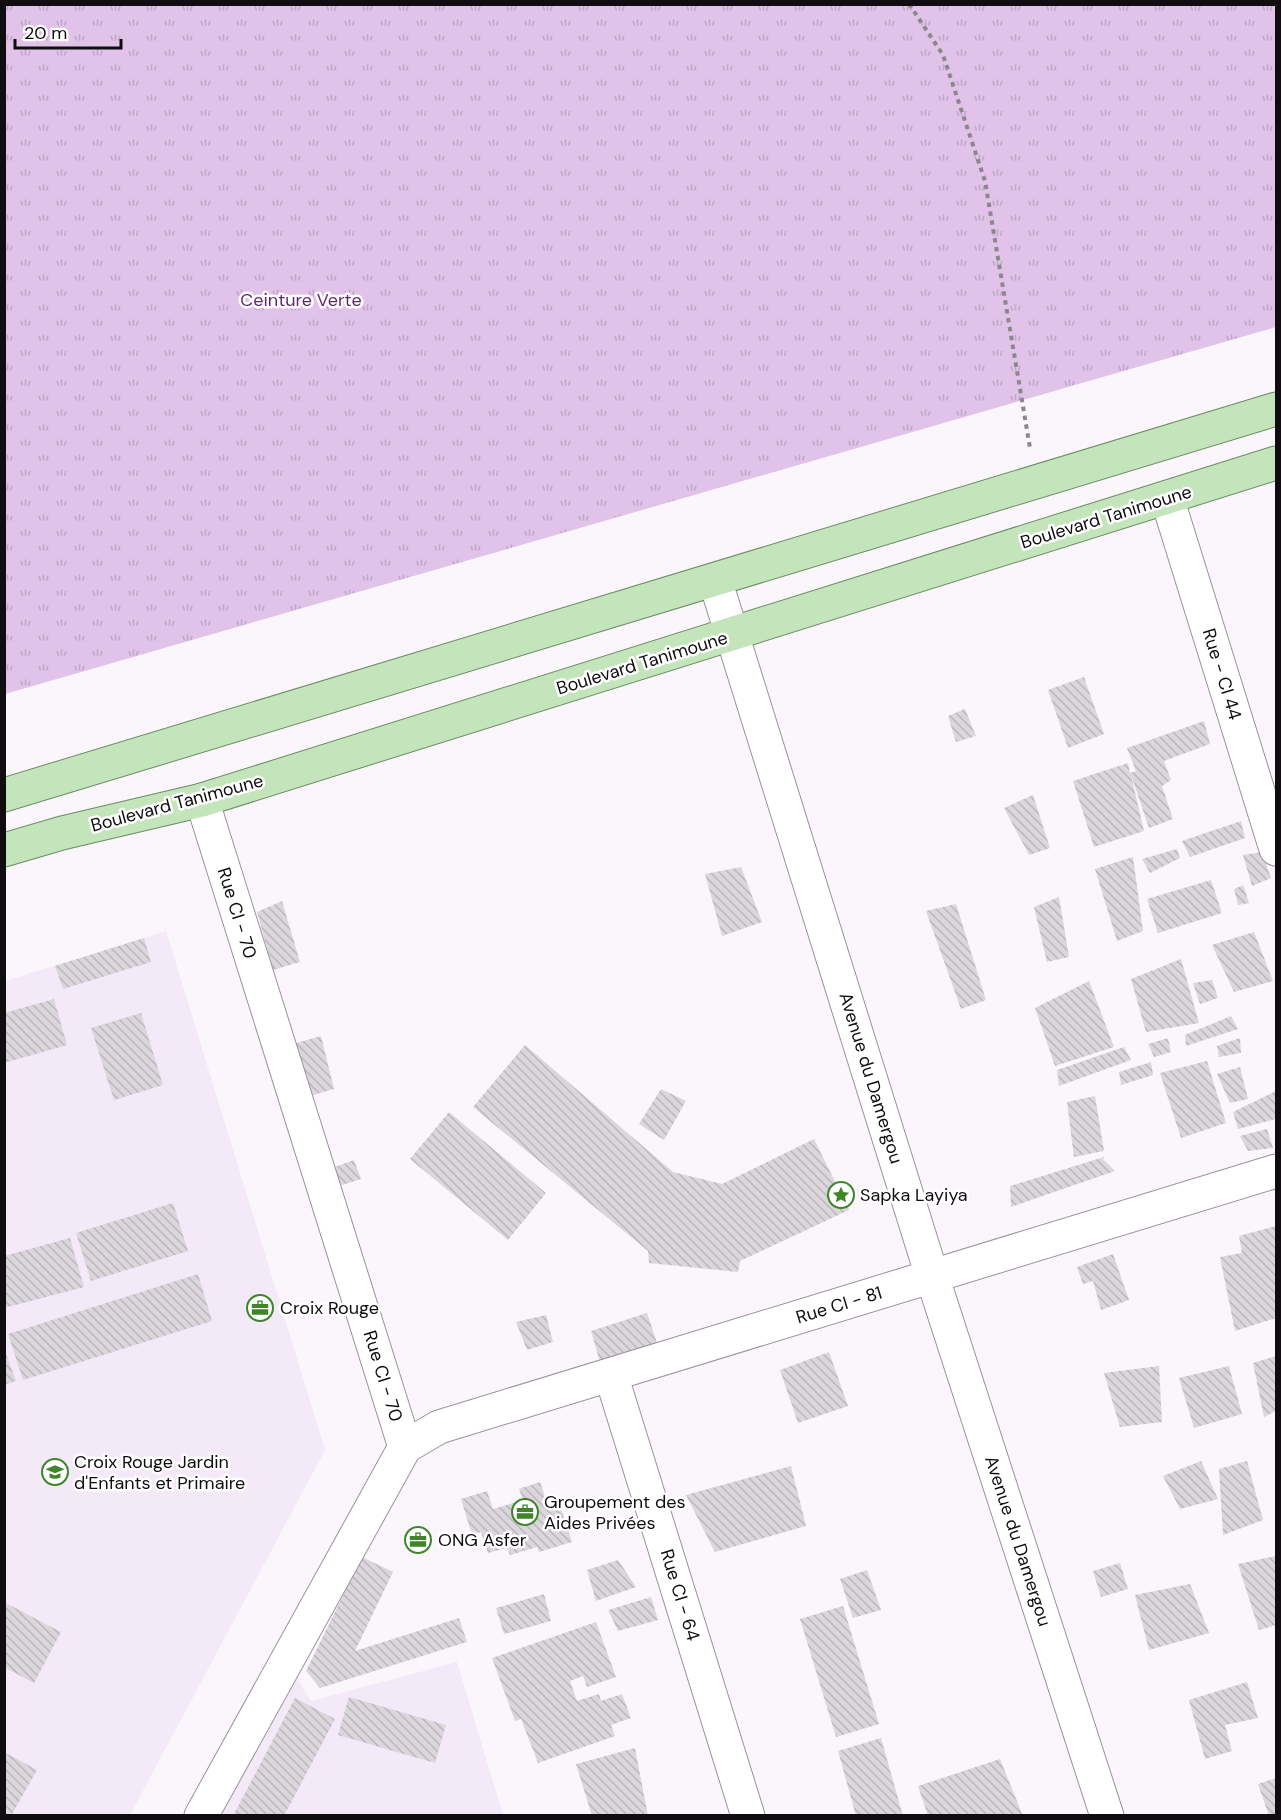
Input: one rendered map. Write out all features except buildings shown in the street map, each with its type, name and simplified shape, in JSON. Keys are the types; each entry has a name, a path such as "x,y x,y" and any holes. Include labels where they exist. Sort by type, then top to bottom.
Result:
{"main road":[{"path":"4,795 1276,409"},
{"name":"Boulevard Tanimoune","path":"4,850 62,833 202,800 1276,463"}],"street":[{"name":"Rue - CI 44","path":"1167,498 1276,849"},
{"name":"Avenue du Damergou","path":"715,580 932,1276 1107,1815"},
{"name":"Rue CI - 70","path":"202,800 405,1447"},
{"name":"Rue CI - 81","path":"405,1447 439,1427 1276,1171"},
{"name":"Rue CI - 64","path":"611,1375 748,1815"},
{"path":"201,1815 405,1447"}],"path":[{"path":"909,4 943,55 985,181 1036,482"}],"shaded area":[{"path":"166,931 325,1450 130,1815 5,1816 5,981"},
{"path":"457,1662 503,1815 219,1816 295,1675 311,1701"}],"green space":[{"name":"Ceinture Verte","path":"5,4 1276,5 1276,327 5,694"}],"place":[{"name":"Sapka Layiya","path":"841,1195"},
{"name":"Croix Rouge","path":"260,1308"},
{"name":"Croix Rouge Jardin d'Enfants et Primaire","path":"55,1472"},
{"name":"Groupement des Aides Privées","path":"525,1512"},
{"name":"ONG Asfer","path":"418,1540"}]}
